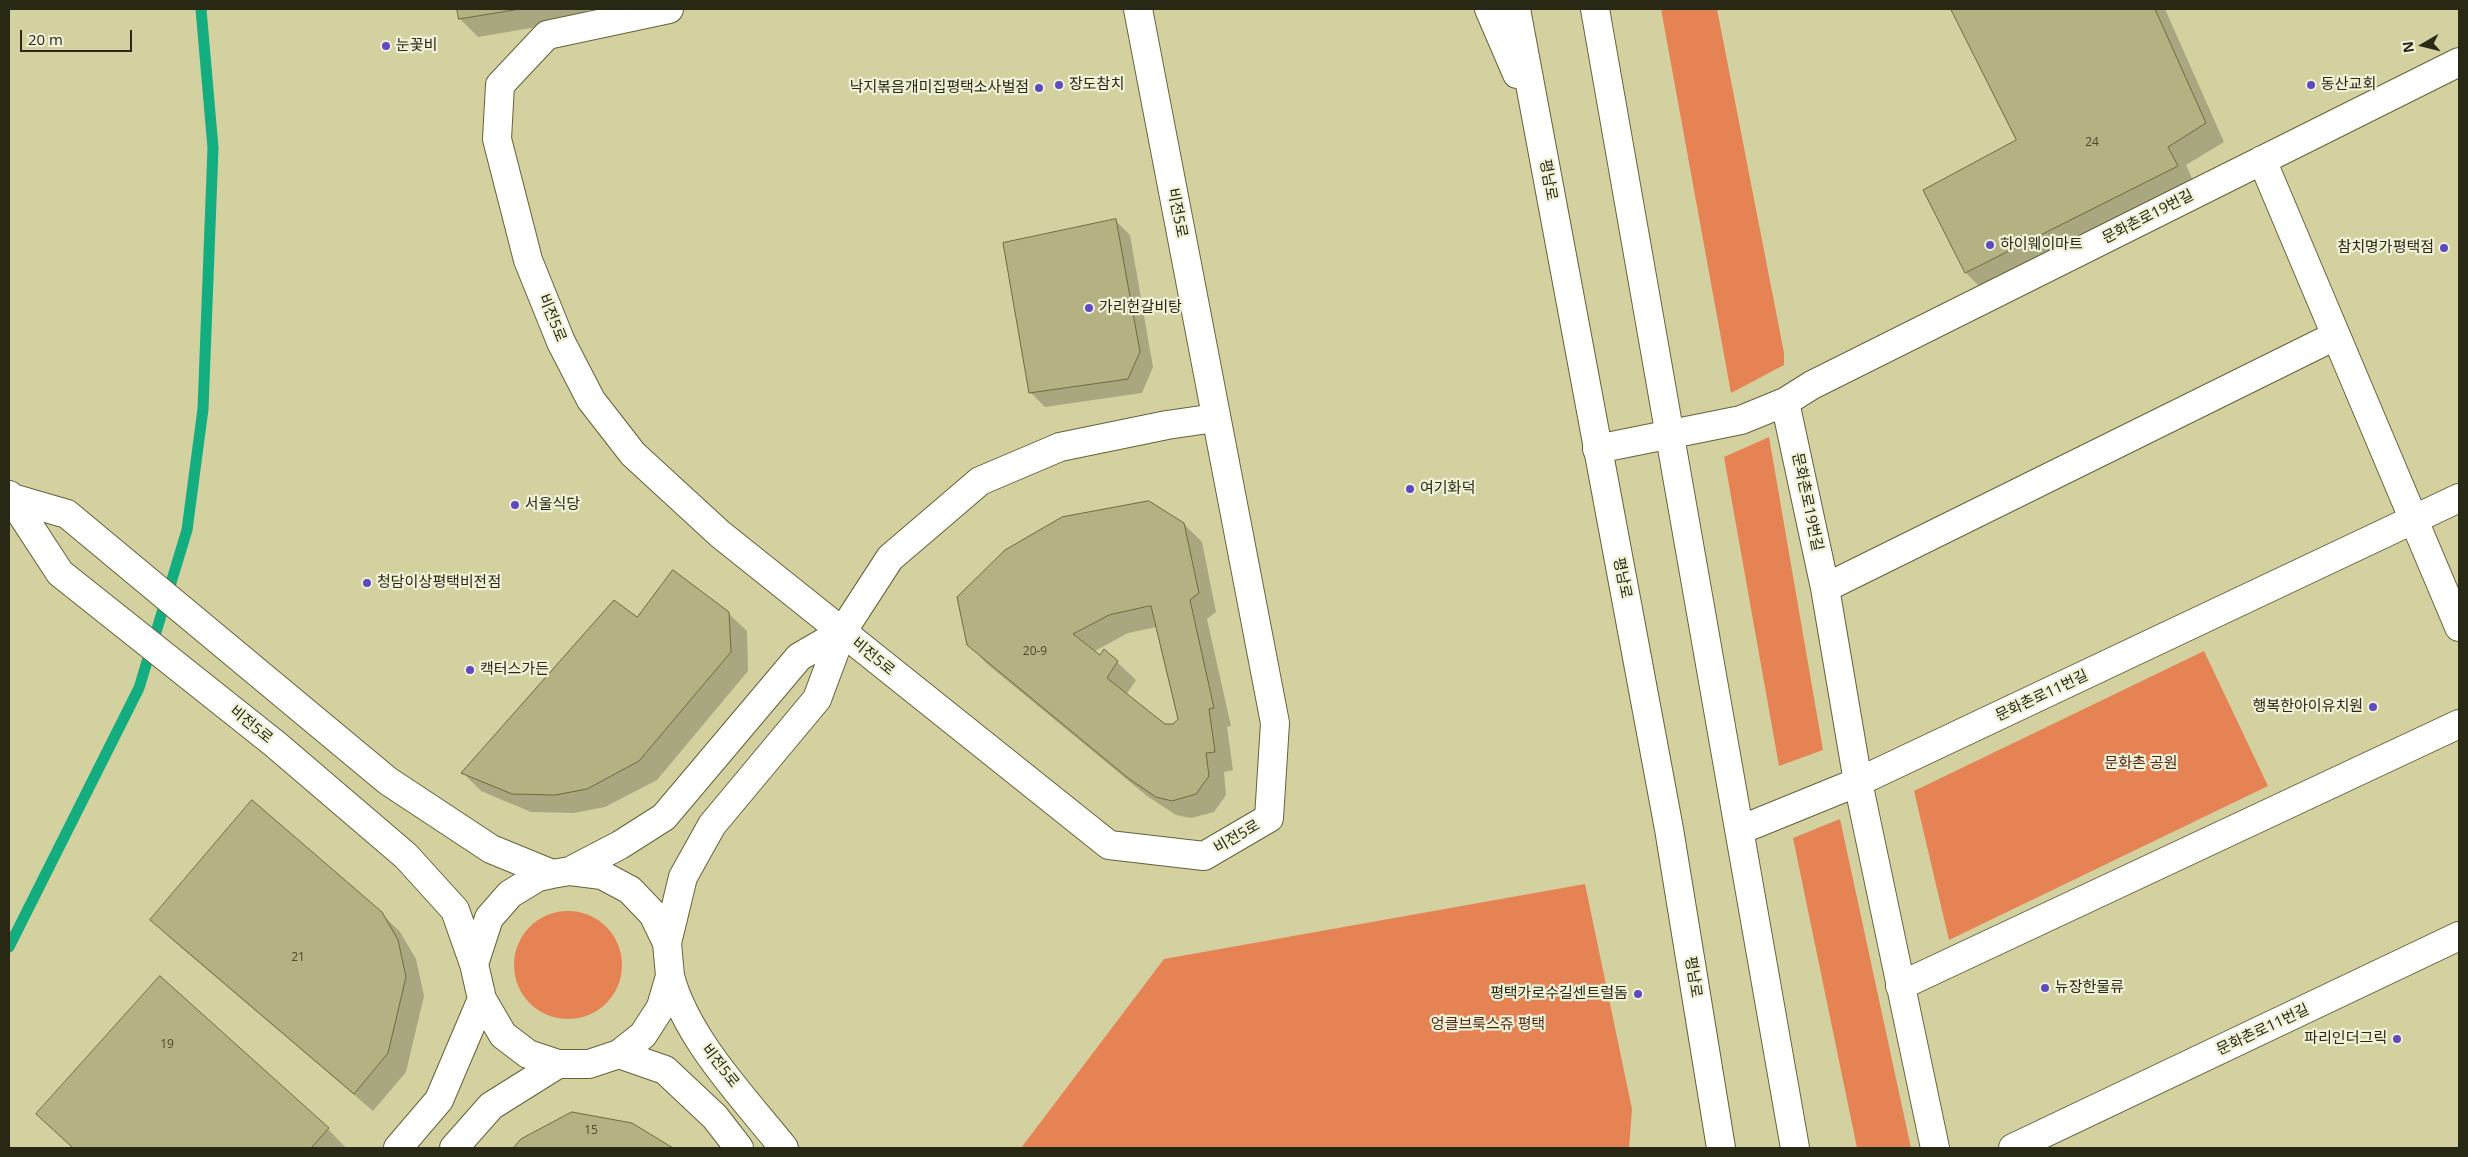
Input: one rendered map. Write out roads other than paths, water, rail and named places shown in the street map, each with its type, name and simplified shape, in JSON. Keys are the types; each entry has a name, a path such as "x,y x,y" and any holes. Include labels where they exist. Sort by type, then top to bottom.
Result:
{"street":[{"name":"비전5로","path":"669,9 547,35 500,85 497,139 528,260 561,342 591,400 633,454 720,534 1109,846 1204,856 1269,818 1275,723 1138,9"},
{"path":"1489,9 1536,119"},
{"name":"평남로","path":"1516,9 1669,829 1721,1148"},
{"path":"1595,9 1668,434 1740,830 1795,1148"},
{"name":"문화촌로19번길","path":"1858,782 1826,588 1786,402 1812,385 2459,63"},
{"path":"2262,160 2334,336 2459,627"},
{"path":"1826,588 2334,336"},
{"path":"1597,449 1741,420 1786,402"},
{"name":"비전5로","path":"842,632 890,558 980,482 1060,447 1168,425 1215,418"},
{"name":"문화촌로11번길","path":"1740,830 1858,782 2459,498"},
{"name":"비전5로","path":"10,500 67,514 388,780 491,849 561,872"},
{"name":"비전5로","path":"10,500 66,579 275,744 406,856 455,910 474,964 482,999 503,1035 528,1054 558,1064"},
{"path":"474,964 489,918 510,894 538,877 561,872 620,845 664,818 799,657 842,632"},
{"path":"667,944 684,878 712,825 817,699 842,632"},
{"path":"1900,986 2459,724"},
{"path":"1858,782 1935,1148"},
{"path":"454,1148 491,1106 558,1064 589,1064 619,1054 643,1035 661,1007 670,976 667,944 653,914 630,890 602,875 561,872"},
{"name":"문화촌로11번길","path":"2013,1148 2459,936"},
{"name":"비전5로","path":"670,976 676,1000 702,1043 784,1148"},
{"path":"398,1148 439,1100 482,999"},
{"path":"619,1054 665,1070 715,1117 739,1148"}],"waterway":[{"path":"9,947 139,688 187,530 203,409 213,148 201,9"}],"place":[{"name":"눈꽃비","path":"386,46"},
{"name":"장도참치","path":"1059,85"},
{"name":"동산교회","path":"2311,85"},
{"name":"낙지볶음개미집평택소사벌점","path":"1039,88"},
{"name":"하이웨이마트","path":"1990,245"},
{"name":"참치명가평택점","path":"2444,248"},
{"name":"가리헌갈비탕","path":"1089,308"},
{"name":"여기화덕","path":"1410,489"},
{"name":"서울식당","path":"515,505"},
{"name":"청담이상평택비전점","path":"367,583"},
{"name":"캑터스가든","path":"470,670"},
{"name":"행복한아이유치원","path":"2373,707"},
{"name":"뉴장한물류","path":"2045,988"},
{"name":"평택가로수길센트럴돔","path":"1638,994"},
{"name":"파리인더그릭","path":"2397,1039"}],"park label":[{"name":"문화촌 공원","path":"2141,764"},
{"name":"엉클브룩스쥬 평택","path":"1488,1025"}]}
